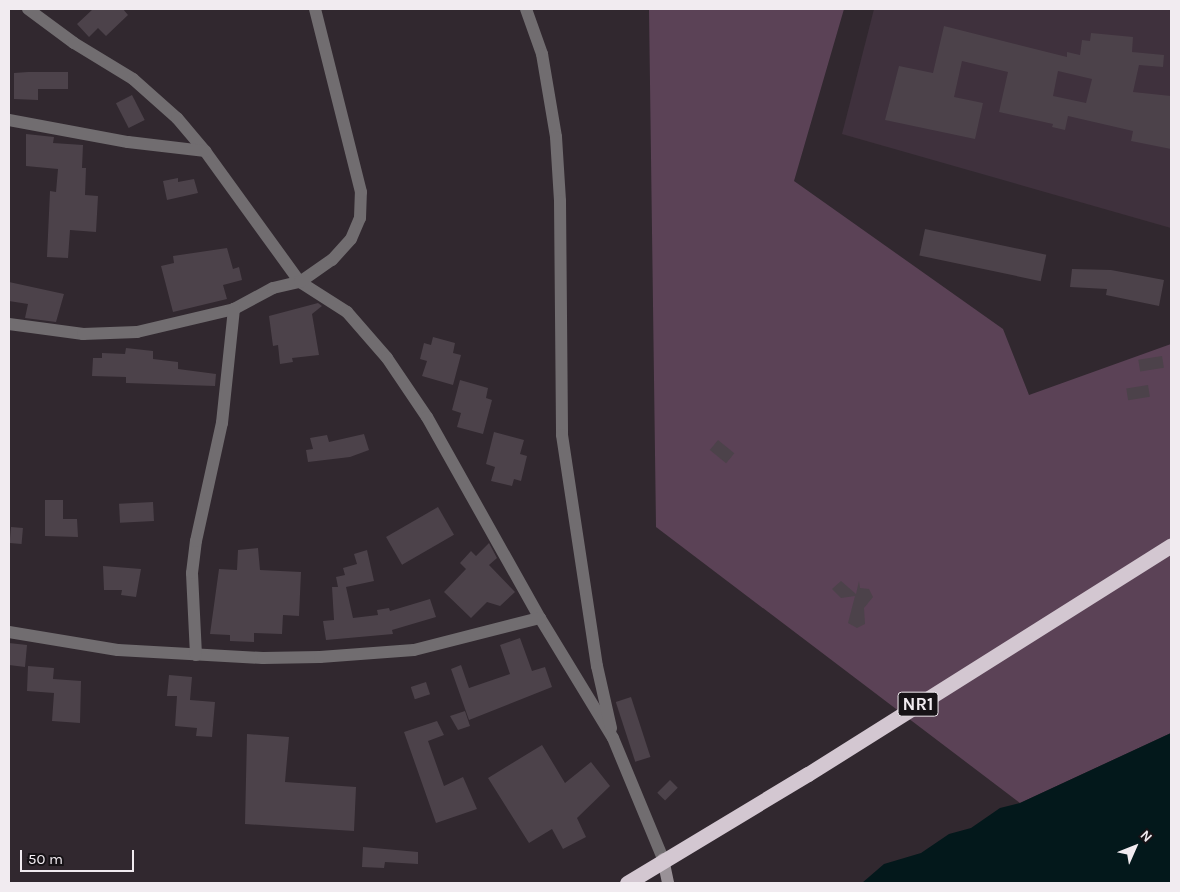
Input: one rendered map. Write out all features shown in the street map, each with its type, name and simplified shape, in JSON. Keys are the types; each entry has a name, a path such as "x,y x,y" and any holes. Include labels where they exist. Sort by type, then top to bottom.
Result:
{"highway":[{"name":"NR1","path":"627,883 662,859 808,774 1171,545"}],"street":[{"path":"28,9 156,98 205,150 300,282 347,312 409,388 540,618 613,738 662,859 668,883"},
{"path":"9,324 83,334 138,332 234,309 273,288 300,282 332,260 351,239 360,218 361,192 315,9"},
{"path":"526,9 542,54 556,137 560,201 562,435 598,666 613,738"},
{"path":"9,120 128,142 205,150"},
{"path":"196,655 192,573 196,541 222,423 234,309"},
{"path":"9,632 118,650 196,655 320,657 414,650 540,618"}],"shaded area":[{"path":"649,9 844,9 794,181 1003,329 1029,395 1171,344 1171,733 1020,803 656,527"},
{"path":"874,9 1171,9 1171,228 842,134"},
{"path":"1171,733 1171,883 862,883 884,864 921,853 949,834 971,828 1000,808 1020,803"}],"building":[{"path":"93,9 123,9 128,15 106,36 98,28 89,37 77,24"},
{"path":"944,26 1067,57 1067,52 1080,55 1082,40 1090,41 1091,33 1133,37 1132,52 1164,55 1163,67 1139,65 1133,92 1171,96 1171,149 1131,141 1133,131 1068,116 1065,130 1052,127 1053,124 999,112 1008,72 962,61 954,97 983,103 975,139 885,120 899,66 933,73","holes":["1058,71 1092,79 1086,103 1053,96"]},
{"path":"68,72 68,89 38,89 38,100 14,99 14,73"},
{"path":"132,95 145,120 129,128 116,103"},
{"path":"26,134 54,137 53,143 83,145 82,168 86,168 85,195 98,196 96,232 70,230 68,258 47,257 50,191 56,192 58,169 26,166"},
{"path":"178,178 178,182 194,179 198,193 167,200 163,181"},
{"path":"925,229 1046,255 1041,281 919,255"},
{"path":"227,248 233,269 239,267 242,280 223,285 227,299 173,312 161,266 174,263 173,256"},
{"path":"1072,269 1111,270 1164,280 1159,306 1106,295 1107,289 1070,287"},
{"path":"9,282 64,294 56,322 25,318 28,304 9,301"},
{"path":"318,303 322,306 312,314 319,355 292,358 293,362 280,364 278,345 273,346 269,316"},
{"path":"433,337 455,343 453,353 461,355 453,385 422,376 427,361 420,359 424,343 431,345"},
{"path":"126,348 153,351 153,359 178,362 178,369 216,374 215,386 126,383 126,377 92,376 93,358 102,358 102,353 125,354"},
{"path":"1162,356 1164,368 1140,372 1138,360"},
{"path":"460,380 488,388 486,398 492,400 483,434 457,427 461,413 452,410"},
{"path":"1148,385 1150,397 1128,400 1126,388"},
{"path":"494,432 524,440 520,454 527,456 521,481 514,479 512,486 491,481 495,467 486,464"},
{"path":"364,434 369,450 350,457 308,462 306,450 313,449 310,438 327,435 329,442"},
{"path":"718,440 734,453 726,463 710,450"},
{"path":"45,500 63,500 63,519 77,519 78,537 45,536"},
{"path":"153,502 154,521 120,523 119,504"},
{"path":"438,507 454,535 402,565 386,537"},
{"path":"11,527 23,528 22,544 10,543"},
{"path":"489,543 497,558 489,565 515,592 500,606 487,602 471,618 444,592 466,569 460,563 471,551 476,556"},
{"path":"258,548 260,570 301,572 299,616 283,615 282,634 254,633 254,642 230,641 230,635 210,634 219,569 237,570 238,550"},
{"path":"367,550 374,581 346,587 353,618 378,615 377,610 389,608 390,611 430,599 436,617 392,630 393,634 326,640 323,621 334,620 332,587 338,587 336,577 345,575 343,568 357,564 354,554"},
{"path":"103,566 141,569 136,597 121,595 122,590 104,590"},
{"path":"841,581 856,594 859,581 860,588 869,589 873,597 864,608 865,624 857,628 848,623 855,596 841,598 832,589"},
{"path":"520,638 532,671 545,667 552,687 469,720 451,669 461,665 469,688 510,674 500,645"},
{"path":"9,643 27,645 25,667 9,665"},
{"path":"28,666 54,668 53,679 81,681 80,723 52,721 54,693 27,691"},
{"path":"169,675 192,677 190,700 215,702 212,737 196,736 197,728 175,726 177,696 167,696"},
{"path":"426,682 430,694 415,699 411,687"},
{"path":"631,697 650,757 635,762 616,702"},
{"path":"465,711 470,726 458,730 450,716"},
{"path":"437,721 444,735 428,741 444,786 463,777 477,809 436,823 404,732"},
{"path":"247,734 289,737 285,782 356,787 354,831 245,824"},
{"path":"542,745 565,783 591,762 610,786 577,818 586,837 563,849 552,829 529,843 488,778"},
{"path":"670,780 678,788 665,801 657,793"},
{"path":"363,847 418,852 418,864 385,862 384,868 362,867"}]}
